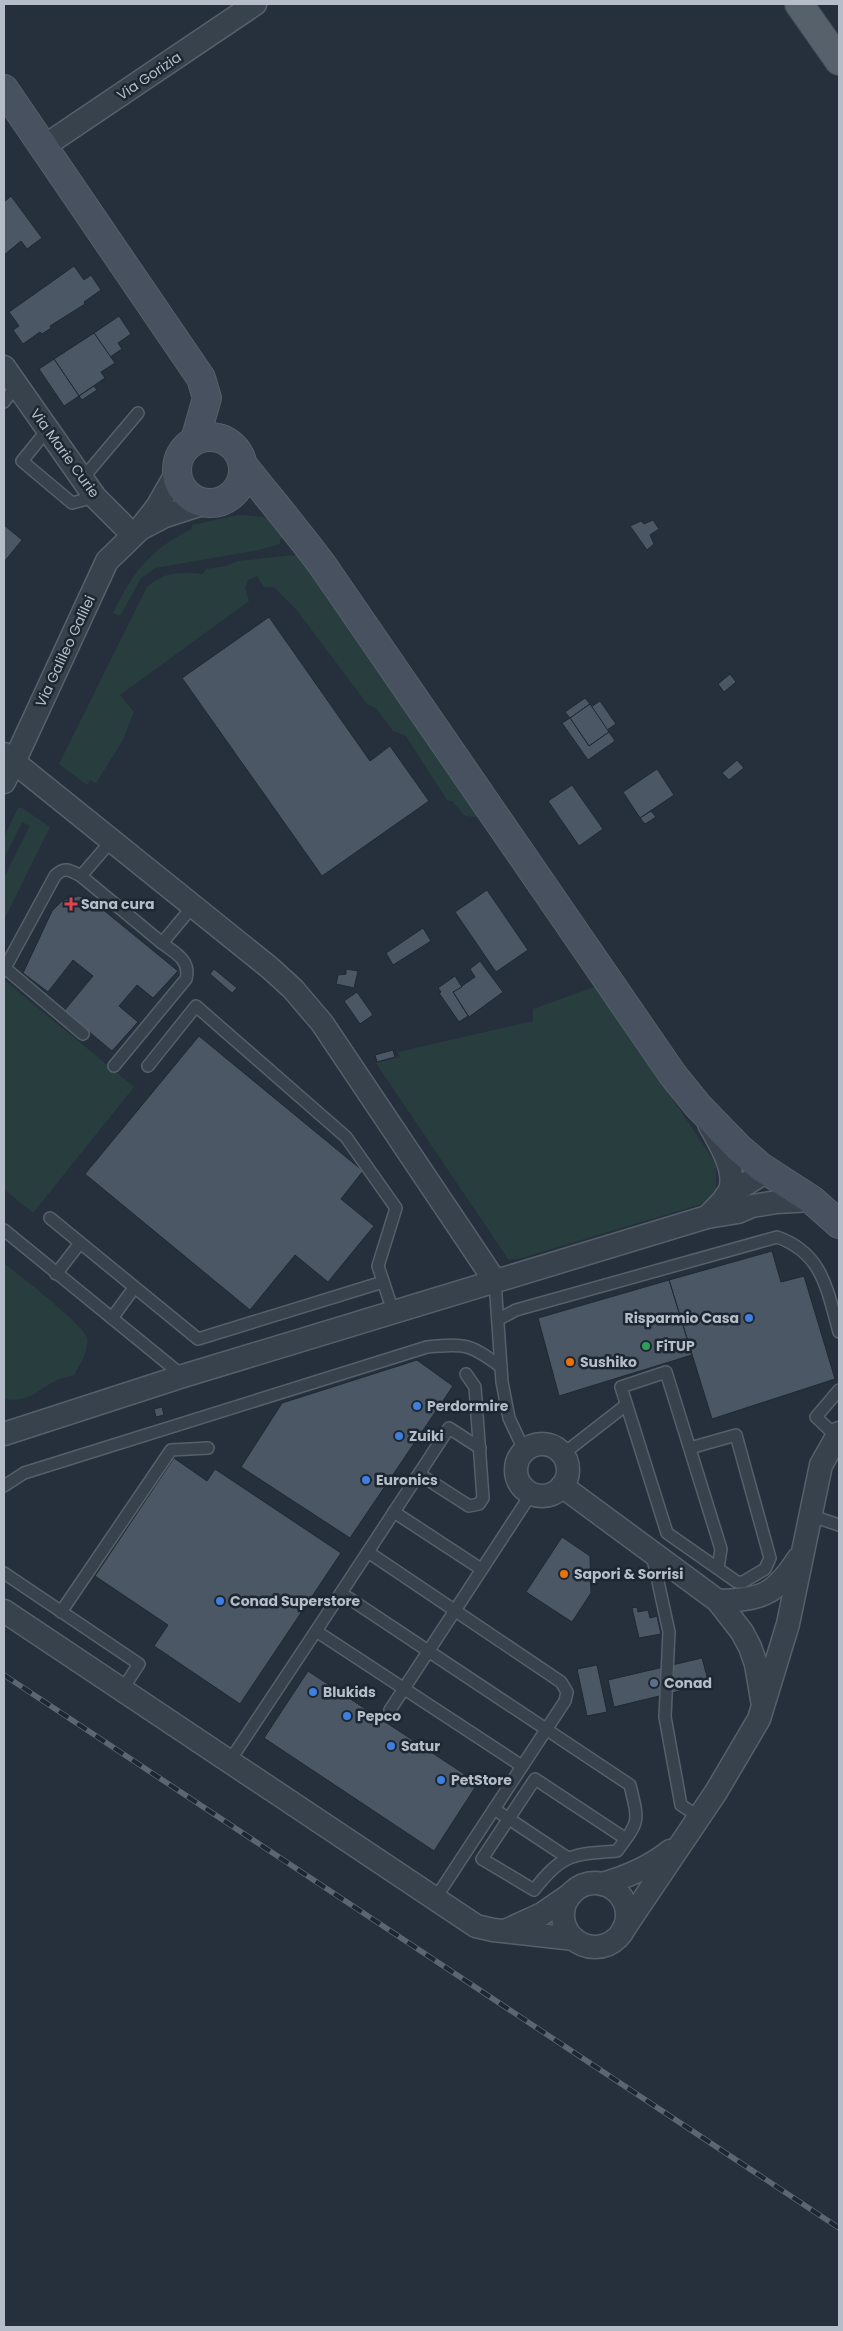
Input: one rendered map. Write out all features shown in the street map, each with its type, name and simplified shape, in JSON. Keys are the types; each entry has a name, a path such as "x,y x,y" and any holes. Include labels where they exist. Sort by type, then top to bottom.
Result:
{"main road":[{"path":"799,4 839,61"},
{"path":"4,89 201,378 207,398 195,440"},
{"path":"276,506 254,499 214,502 186,493 176,474 180,454 195,440 205,437 226,440 234,446 243,465 288,518 323,566 673,1075 703,1111 739,1148 767,1171 812,1200 839,1224"},
{"path":"214,502 239,486 243,465"},
{"path":"812,1200 839,1209"}],"street":[{"name":"Via Gorizia","path":"43,147 255,4"},
{"name":"Via Marie Curie","path":"4,367 10,393 48,429 95,496 136,532"},
{"path":"136,532 157,507 176,474"},
{"path":"136,532 165,516 214,502"},
{"name":"Via Galileo Galilei","path":"4,782 9,758 107,561 136,532"},
{"path":"9,758 270,968 322,1023 495,1281"},
{"path":"703,1111 731,1173 730,1189 707,1216"},
{"path":"726,1196 767,1171"},
{"path":"752,1206 761,1193 767,1171"},
{"path":"4,1434 184,1376 707,1216 738,1212 752,1206 812,1200"},
{"path":"4,1611 476,1926 574,1939 588,1946 597,1947 612,1942 623,1930 699,1817 759,1719 788,1624 809,1515 816,1494 821,1465 838,1435"},
{"path":"549,1444 563,1454 568,1470 562,1486 548,1496 531,1494 518,1482 516,1474 519,1456 532,1445 549,1444"},
{"path":"562,1486 718,1601 742,1632 750,1647 756,1664 763,1703"},
{"path":"718,1601 742,1600 770,1592 783,1582 803,1552"},
{"path":"506,1930 542,1914 585,1885 602,1884 624,1878 653,1864 684,1839"},
{"path":"602,1884 616,1892 625,1905 626,1922 623,1930"},
{"path":"571,1894 564,1909 563,1917 565,1925 574,1939"}],"lane":[{"path":"82,478 138,413"},
{"path":"48,429 22,461 72,503 95,496"},
{"path":"81,876 112,840"},
{"path":"83,1034 5,968 55,876 61,870 68,869 81,876 186,962 188,972 186,979 114,1066"},
{"path":"162,943 193,906"},
{"path":"148,1066 196,1006 346,1137 396,1208 378,1266 394,1311"},
{"path":"50,1218 198,1340 383,1282"},
{"path":"4,1230 184,1376"},
{"path":"499,1319 516,1310 777,1237 792,1242 815,1264 823,1277 839,1332"},
{"path":"56,1274 80,1243"},
{"path":"495,1281 501,1367 509,1418 524,1450"},
{"path":"112,1318 134,1288"},
{"path":"4,1486 24,1474 427,1347 450,1344 477,1348 501,1367"},
{"path":"690,1448 736,1435 770,1558 765,1569 743,1582 737,1582 667,1533 620,1387 666,1372 721,1549 718,1568"},
{"path":"419,1474 469,1506 474,1506 483,1498 475,1386 466,1374"},
{"path":"836,1394 816,1417 838,1435"},
{"path":"563,1454 626,1405"},
{"path":"229,1762 449,1428 480,1448"},
{"path":"61,1612 171,1450 208,1448"},
{"path":"390,1710 531,1494"},
{"path":"394,1512 481,1570"},
{"path":"809,1515 839,1525"},
{"path":"368,1552 454,1612 561,1682 567,1692 565,1701 435,1898"},
{"path":"652,1552 669,1632 665,1717 681,1805 699,1817"},
{"path":"4,1573 139,1664 122,1690"},
{"path":"341,1593 630,1785 636,1825 626,1839 617,1851 588,1853 561,1861 534,1890 482,1859 535,1779 626,1839"},
{"path":"316,1631 522,1766"},
{"path":"494,1809 568,1858"}],"green space":[{"path":"239,515 270,519 294,537 280,539 280,544 259,550 155,568 141,578 120,616 113,613 128,585 144,563 165,545 192,529 192,525"},
{"path":"306,554 486,818 465,816 452,801 447,800 406,736 393,731 376,708 368,705 296,609 274,587 264,587 257,576 248,580 245,588 249,601 120,695 134,712 122,742 96,783 90,780 87,785 59,764 147,587 167,575 203,574 206,569 226,566 238,561"},
{"path":"18,808 22,808 50,827 4,920 4,878 30,826 22,822 4,858 4,837"},
{"path":"4,980 134,1087 33,1213 4,1189"},
{"path":"597,986 716,1164 716,1188 708,1202 518,1259 508,1259 376,1063 399,1057 398,1052 533,1021 533,1009"},
{"path":"4,1263 64,1312 87,1338 85,1353 74,1375 57,1380 26,1398 13,1400 4,1399"}],"building":[{"path":"11,196 42,238 27,249 21,241 4,255 4,202"},
{"path":"74,266 84,280 91,275 101,290 84,302 85,304 50,326 51,328 42,334 40,332 23,344 13,330 19,326 9,312"},
{"path":"119,316 131,334 118,343 122,349 110,357 94,333"},
{"path":"94,333 115,363 101,372 105,378 79,396 54,359"},
{"path":"54,359 79,396 64,406 39,369"},
{"path":"94,386 97,390 82,400 79,396"},
{"path":"653,520 659,529 650,535 654,544 647,550 630,526 641,521 644,524"},
{"path":"4,525 22,540 4,562"},
{"path":"269,617 370,761 390,746 429,801 322,876 182,678"},
{"path":"730,674 736,682 724,692 718,684"},
{"path":"585,698 590,704 570,718 565,712"},
{"path":"600,701 616,724 607,730 591,707"},
{"path":"590,704 609,732 589,746 570,718"},
{"path":"570,718 589,746 609,732 615,741 588,760 562,723"},
{"path":"737,760 744,768 729,780 722,773"},
{"path":"657,769 674,795 640,818 623,792"},
{"path":"572,785 603,829 579,846 548,801"},
{"path":"651,811 656,817 645,824 640,818"},
{"path":"487,890 528,950 496,972 455,912"},
{"path":"79,896 90,899 178,971 153,998 137,985 119,1006 138,1022 112,1051 64,1011 93,976 73,960 48,992 23,973 52,911 63,900"},
{"path":"423,928 431,941 393,965 386,953"},
{"path":"480,961 503,992 469,1017 453,992 475,977 470,969"},
{"path":"214,969 237,988 232,993 210,974"},
{"path":"346,969 358,971 354,988 336,984 338,975 346,974"},
{"path":"455,976 462,987 453,992 468,1016 459,1022 439,993 441,992 438,988"},
{"path":"357,992 373,1015 360,1024 344,1001"},
{"path":"199,1036 363,1171 341,1199 374,1226 328,1282 295,1255 250,1310 85,1174"},
{"path":"393,1050 395,1057 377,1062 375,1055"},
{"name":"Risparmio Casa","path":"772,1251 781,1282 804,1276 835,1379 712,1419 669,1280"},
{"path":"669,1280 692,1355 559,1396 538,1318"},
{"path":"417,1360 453,1386 350,1538 241,1467 282,1403"},
{"path":"162,1407 164,1415 156,1417 154,1409"},
{"name":"Conad Superstore","path":"174,1458 207,1481 215,1469 341,1553 240,1704 154,1646 168,1625 95,1576"},
{"name":"Sapori & Sorrisi","path":"562,1537 590,1556 591,1593 572,1622 526,1592"},
{"path":"637,1607 638,1612 648,1610 650,1618 657,1616 661,1634 639,1638 632,1608"},
{"path":"702,1658 709,1684 614,1707 608,1680"},
{"path":"597,1665 607,1712 587,1716 577,1669"},
{"path":"308,1671 478,1783 434,1851 264,1738"}],"railway":[{"path":"4,1675 839,2228"}],"place":[{"name":"Sana cura","path":"71,904"},
{"name":"Risparmio Casa","path":"749,1318"},
{"name":"FiTUP","path":"646,1346"},
{"name":"Sushiko","path":"570,1362"},
{"name":"Perdormire","path":"417,1406"},
{"name":"Zuiki","path":"399,1436"},
{"name":"Euronics","path":"366,1480"},
{"name":"Sapori & Sorrisi","path":"564,1574"},
{"name":"Conad Superstore","path":"220,1601"},
{"name":"Conad","path":"654,1683"},
{"name":"Blukids","path":"313,1692"},
{"name":"Pepco","path":"347,1716"},
{"name":"Satur","path":"391,1746"},
{"name":"PetStore","path":"441,1780"}]}
